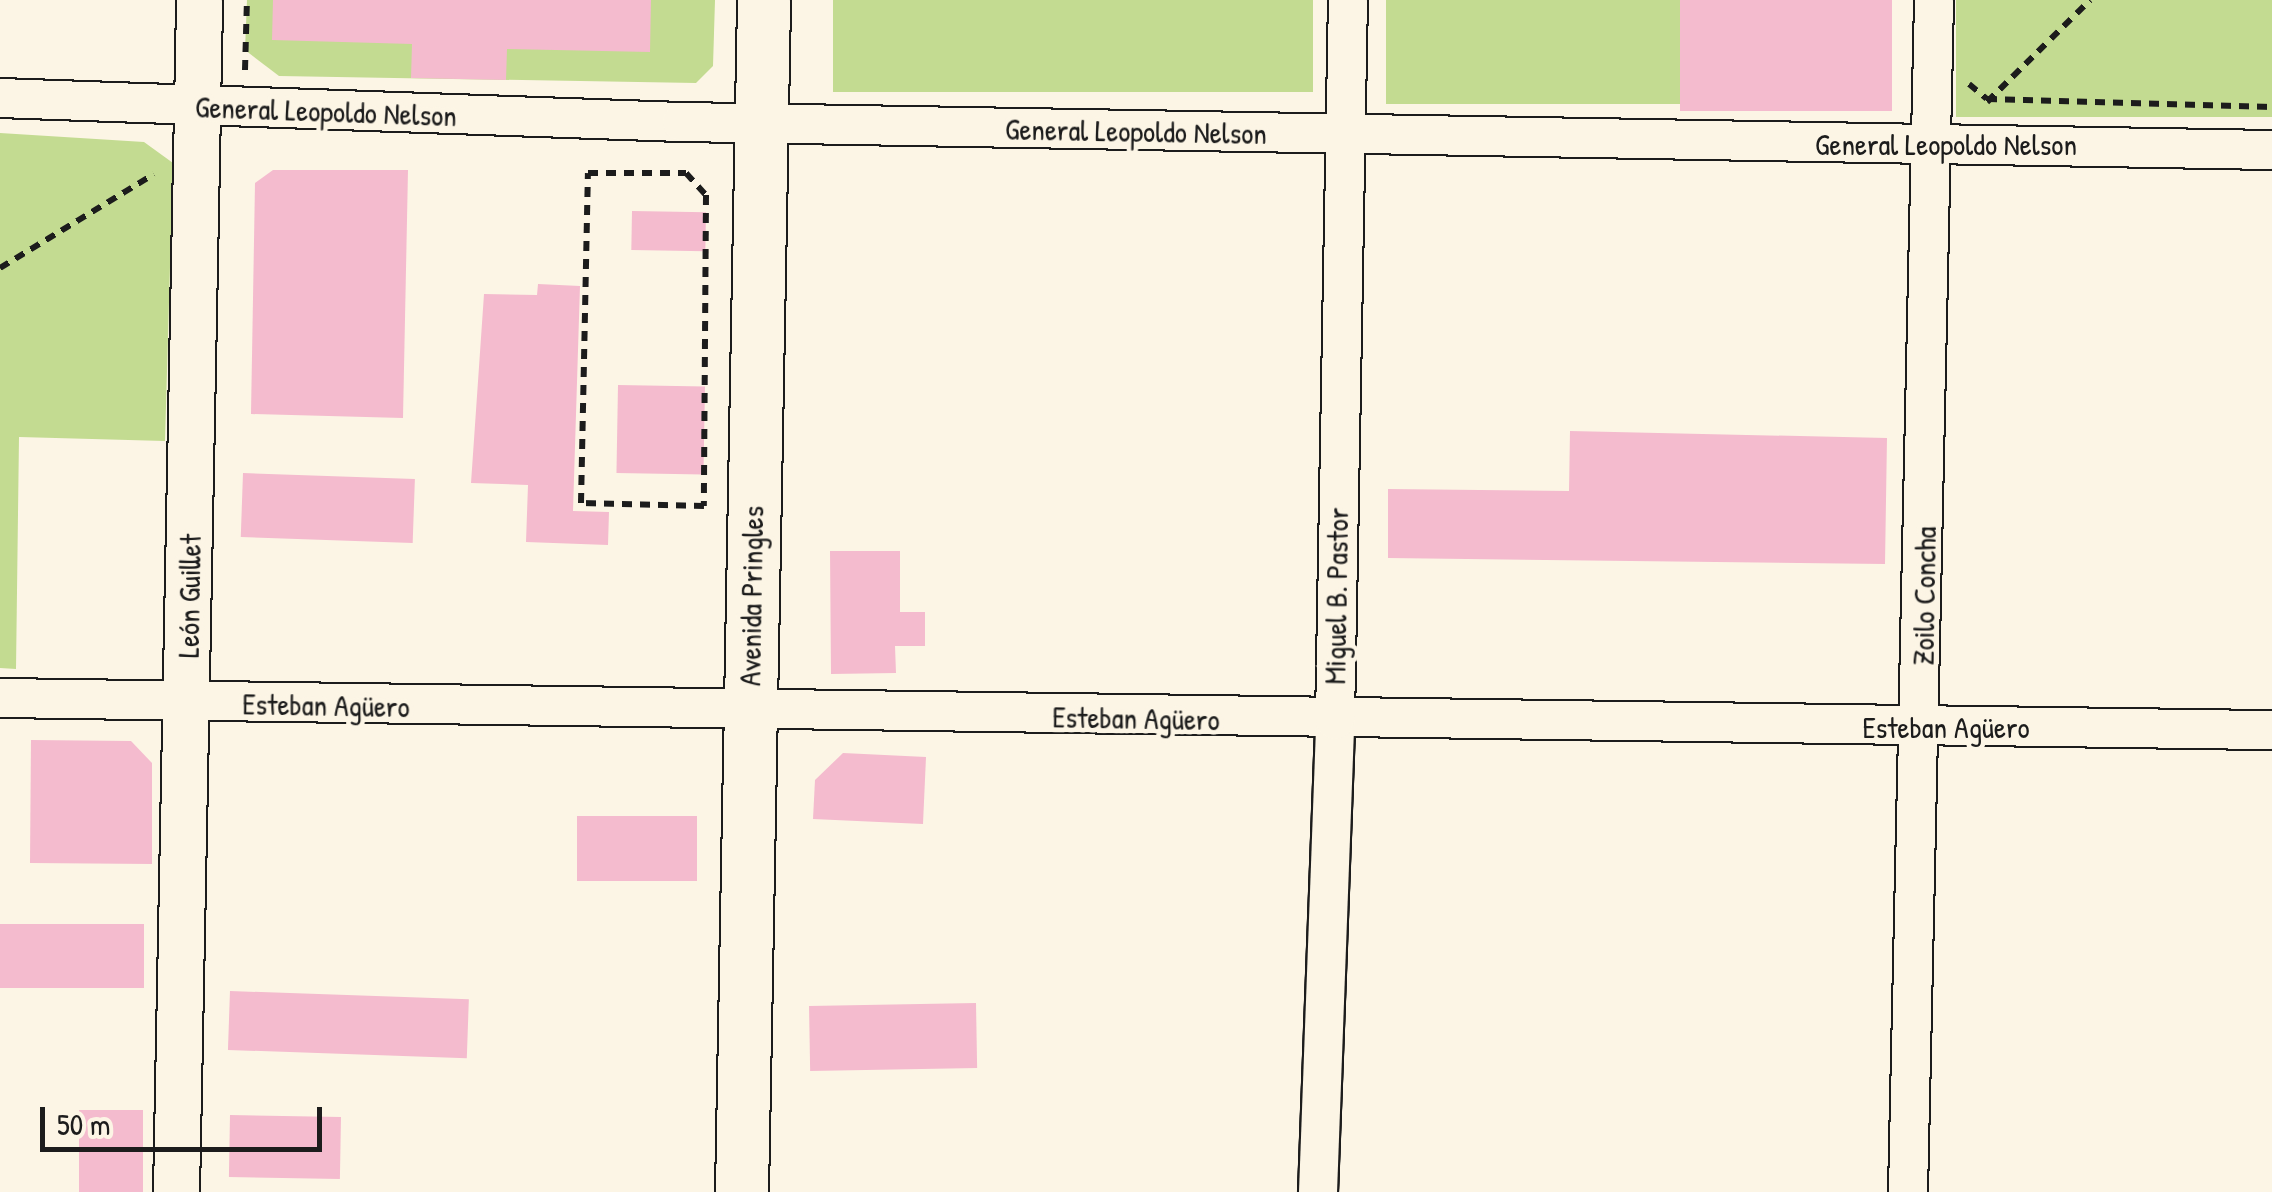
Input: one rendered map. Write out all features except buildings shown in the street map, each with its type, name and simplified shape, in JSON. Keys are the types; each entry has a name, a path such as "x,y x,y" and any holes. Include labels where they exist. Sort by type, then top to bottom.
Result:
{"main road":[{"name":"Avenida Pringles","path":"742,1192 764,0"}],"street":[{"name":"León Guillet","path":"176,1192 199,0"},
{"name":"Miguel B. Pastor","path":"1318,1192 1335,720 1341,135 1348,0"},
{"name":"Zoilo Concha","path":"1908,1192 1934,0"},
{"name":"General Leopoldo Nelson","path":"0,98 762,123 2272,150"},
{"name":"Esteban Agüero","path":"0,698 748,712 2272,730"}],"path":[{"path":"245,81 247,0"},
{"path":"1986,99 2090,0"},
{"path":"1986,99 2272,107"},
{"path":"1986,99 1988,118"},
{"path":"0,268 157,172"},
{"path":"588,173 686,173 706,195 704,506 580,503 588,173"}],"green space":[{"path":"247,0 715,0 713,66 696,83 279,76 245,50"},
{"path":"833,0 1313,0 1313,92 833,92"},
{"path":"1386,0 1680,0 1680,104 1386,104"},
{"path":"1956,0 2272,0 2272,117 1956,117"},
{"path":"0,133 144,142 173,163 165,441 19,437 16,669 0,668"}]}
